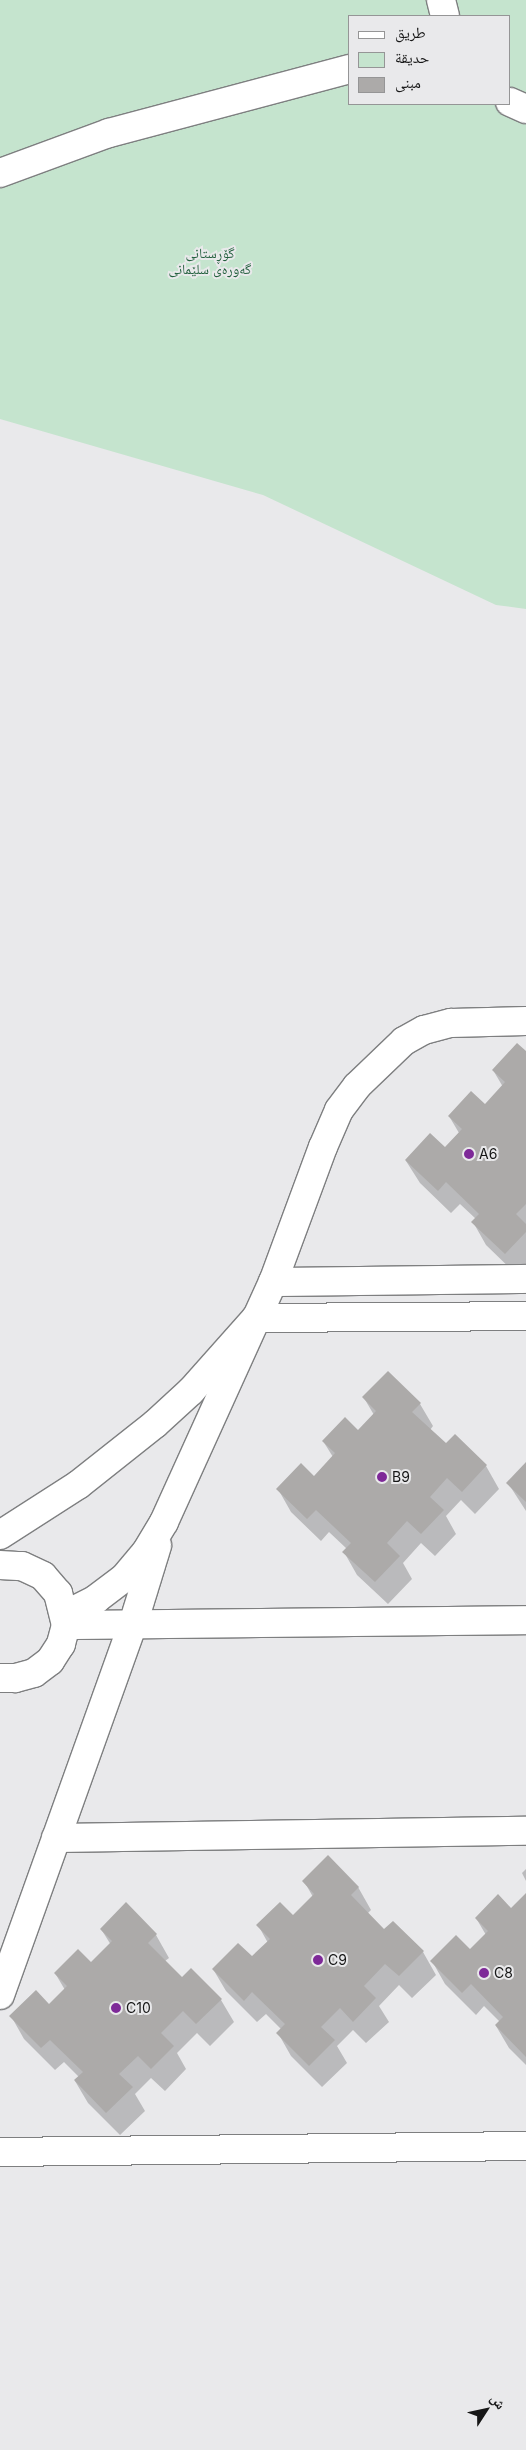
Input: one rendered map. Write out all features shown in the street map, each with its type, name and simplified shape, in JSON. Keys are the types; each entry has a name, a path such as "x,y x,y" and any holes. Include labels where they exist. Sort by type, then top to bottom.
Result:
{"street":[{"path":"440,0 445,15"},
{"path":"0,173 109,133 348,70"},
{"path":"511,102 526,109"},
{"path":"65,1620 124,1578 146,1552 164,1522 273,1282 322,1147 340,1110 368,1075 404,1041 424,1030 451,1023 526,1021"},
{"path":"273,1282 526,1278"},
{"path":"0,1534 78,1485 155,1424 198,1384 256,1318 526,1316"},
{"path":"0,1995 133,1624 164,1522"},
{"path":"0,1565 22,1566 43,1576 58,1593 65,1620 61,1644 50,1661 34,1673 15,1678 0,1678"},
{"path":"65,1620 133,1624 526,1620"},
{"path":"56,1838 526,1831"},
{"path":"0,2152 526,2146"}],"green space":[{"name":"گۆڕستانی گەورەی سلێمانی","path":"0,0 526,0 526,609 496,605 263,495 0,419"}],"building":[{"name":"A6","path":"517,1043 526,1051 526,1204 516,1214 526,1224 526,1232 505,1254 471,1222 479,1214 446,1182 438,1191 405,1160 430,1133 445,1147 462,1129 448,1116 471,1091 485,1104 505,1082 492,1070"},
{"name":"B9","path":"388,1371 421,1403 412,1412 446,1443 455,1434 487,1465 462,1492 447,1478 430,1497 444,1510 421,1534 407,1521 387,1543 400,1556 375,1582 342,1552 351,1543 316,1510 307,1519 276,1489 301,1463 314,1476 335,1453 322,1441 345,1417 358,1430 376,1411 362,1397"},
{"path":"526,1462 526,1502 506,1483"},
{"name":"C9","path":"328,1855 359,1887 351,1895 384,1929 393,1921 424,1951 399,1976 385,1964 364,1986 376,1998 353,2022 340,2008 321,2027 335,2040 309,2066 276,2033 285,2024 252,1992 244,2001 212,1969 238,1943 252,1956 270,1939 256,1925 280,1902 293,1915 314,1894 302,1881"},
{"name":"C8","path":"526,1893 526,2057 495,2025 503,2017 471,1984 462,1993 430,1961 456,1935 470,1949 488,1931 475,1918 498,1894 511,1908"},
{"name":"C10","path":"126,1902 157,1934 148,1943 182,1977 191,1968 222,1999 196,2024 183,2011 161,2033 174,2046 151,2069 138,2056 119,2074 133,2087 106,2113 74,2080 83,2072 50,2040 41,2048 9,2016 36,1990 49,2004 67,1986 54,1973 78,1949 91,1962 112,1941 100,1929"}],"place":[{"name":"A6","path":"469,1154"},
{"name":"B9","path":"382,1477"},
{"name":"C9","path":"318,1960"},
{"name":"C8","path":"484,1973"},
{"name":"C10","path":"116,2008"}]}
